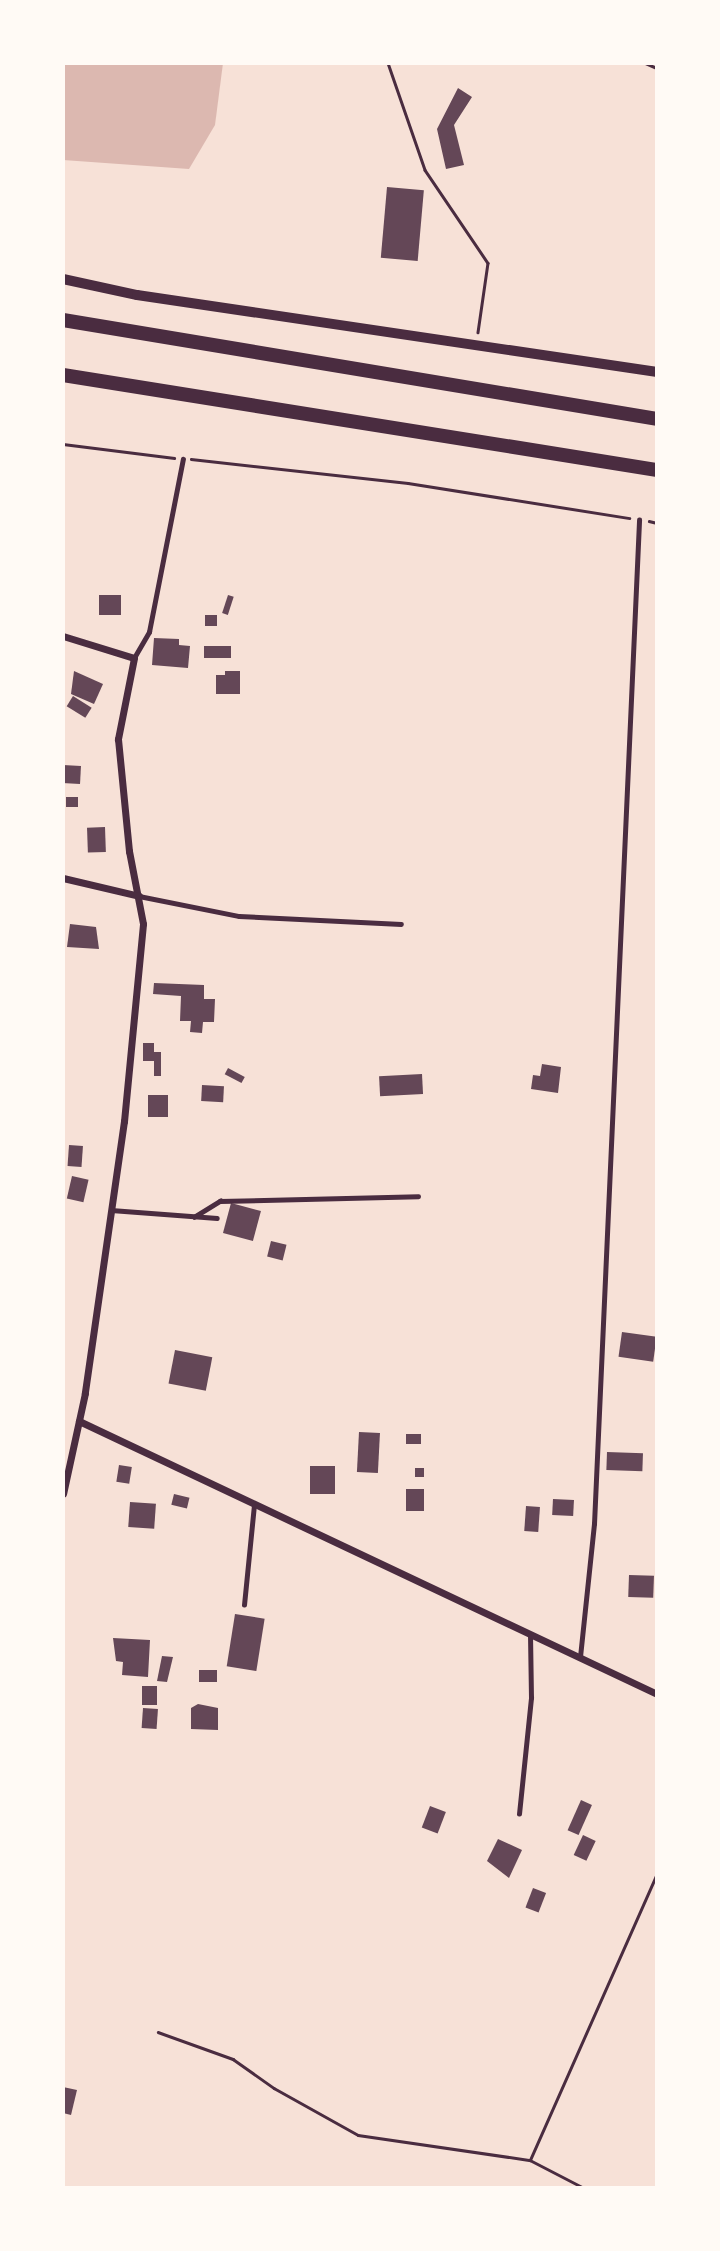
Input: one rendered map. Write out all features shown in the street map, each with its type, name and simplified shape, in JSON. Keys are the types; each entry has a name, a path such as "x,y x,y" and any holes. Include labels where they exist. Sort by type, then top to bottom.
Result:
{"highway":[{"path":"63,320 657,419"},
{"path":"63,375 657,470"}],"street":[{"path":"63,279 137,295 657,372"},
{"path":"63,636 134,658 118,738 129,851 139,896 142,935 124,1121 79,1421 65,1470 63,1494"},
{"path":"63,877 139,896"},
{"path":"79,1421 657,1694"}],"lane":[{"path":"134,658 149,632 183,458"},
{"path":"580,1658 594,1524 639,520"},
{"path":"139,896 239,916 401,924"},
{"path":"194,1217 220,1201 418,1196"},
{"path":"110,1210 216,1218"},
{"path":"244,1605 254,1504"},
{"path":"519,1814 531,1698 530,1634"}],"path":[{"path":"388,63 425,170 488,263 476,346"},
{"path":"645,63 657,68"},
{"path":"63,444 408,483 657,523"},
{"path":"530,2160 657,1874"},
{"path":"158,2032 233,2059 274,2088 358,2135 530,2160 584,2188"}],"shaded area":[{"path":"63,63 223,63 215,125 189,169 63,160"}],"building":[{"path":"458,88 472,97 454,125 464,165 446,169 437,129"},
{"path":"387,187 424,190 418,261 381,258"},
{"path":"99,595 121,595 121,615 99,615"},
{"path":"228,595 234,597 228,615 222,613"},
{"path":"205,615 217,615 217,626 205,626"},
{"path":"154,638 179,639 179,645 190,646 188,668 152,665"},
{"path":"204,646 231,646 231,658 204,658"},
{"path":"74,671 103,684 94,704 71,694"},
{"path":"225,671 240,671 240,694 216,694 216,675 225,675"},
{"path":"73,696 92,708 85,718 67,706"},
{"path":"63,765 81,766 80,784 63,783"},
{"path":"66,797 78,797 78,807 66,807"},
{"path":"105,827 106,852 88,853 87,828"},
{"path":"70,924 96,927 99,949 67,947"},
{"path":"154,983 204,985 204,999 215,999 214,1022 203,1022 202,1033 190,1032 191,1021 180,1021 181,996 153,994"},
{"path":"143,1043 154,1043 154,1052 161,1052 161,1076 154,1076 154,1061 143,1061"},
{"path":"542,1064 561,1067 558,1093 531,1089 533,1075 540,1076"},
{"path":"228,1068 245,1077 241,1083 225,1074"},
{"path":"422,1074 423,1094 380,1096 379,1076"},
{"path":"202,1085 224,1086 223,1102 201,1101"},
{"path":"148,1095 168,1095 168,1117 148,1117"},
{"path":"69,1145 83,1146 82,1167 68,1166"},
{"path":"72,1176 89,1180 83,1202 67,1198"},
{"path":"231,1203 261,1211 253,1241 223,1233"},
{"path":"271,1241 287,1245 283,1260 267,1257"},
{"path":"622,1332 657,1337 653,1362 619,1357"},
{"path":"175,1350 212,1357 206,1391 169,1383"},
{"path":"359,1432 380,1433 378,1473 357,1472"},
{"path":"406,1434 421,1434 421,1444 406,1444"},
{"path":"607,1452 643,1453 642,1471 606,1470"},
{"path":"119,1465 132,1467 129,1484 116,1482"},
{"path":"310,1466 335,1466 335,1494 310,1494"},
{"path":"415,1468 424,1468 424,1477 415,1477"},
{"path":"406,1489 424,1489 424,1511 406,1511"},
{"path":"174,1494 190,1498 187,1509 171,1505"},
{"path":"553,1499 574,1500 573,1516 552,1515"},
{"path":"130,1502 156,1504 154,1529 128,1527"},
{"path":"526,1506 540,1507 538,1532 524,1531"},
{"path":"629,1575 654,1576 653,1598 628,1597"},
{"path":"235,1614 265,1619 256,1671 227,1666"},
{"path":"113,1638 150,1640 148,1677 122,1675 123,1662 116,1661"},
{"path":"162,1656 173,1657 167,1682 157,1681"},
{"path":"199,1670 217,1670 217,1682 199,1682"},
{"path":"142,1686 157,1686 157,1705 142,1705"},
{"path":"198,1704 218,1708 218,1730 191,1729 191,1708"},
{"path":"143,1708 158,1709 157,1729 142,1728"},
{"path":"581,1800 592,1805 579,1835 568,1830"},
{"path":"430,1806 446,1812 438,1834 422,1827"},
{"path":"583,1835 596,1841 586,1861 574,1855"},
{"path":"498,1839 522,1850 509,1878 487,1861"},
{"path":"533,1888 546,1893 539,1913 525,1908"},
{"path":"63,2087 77,2090 71,2115 63,2113"}]}
